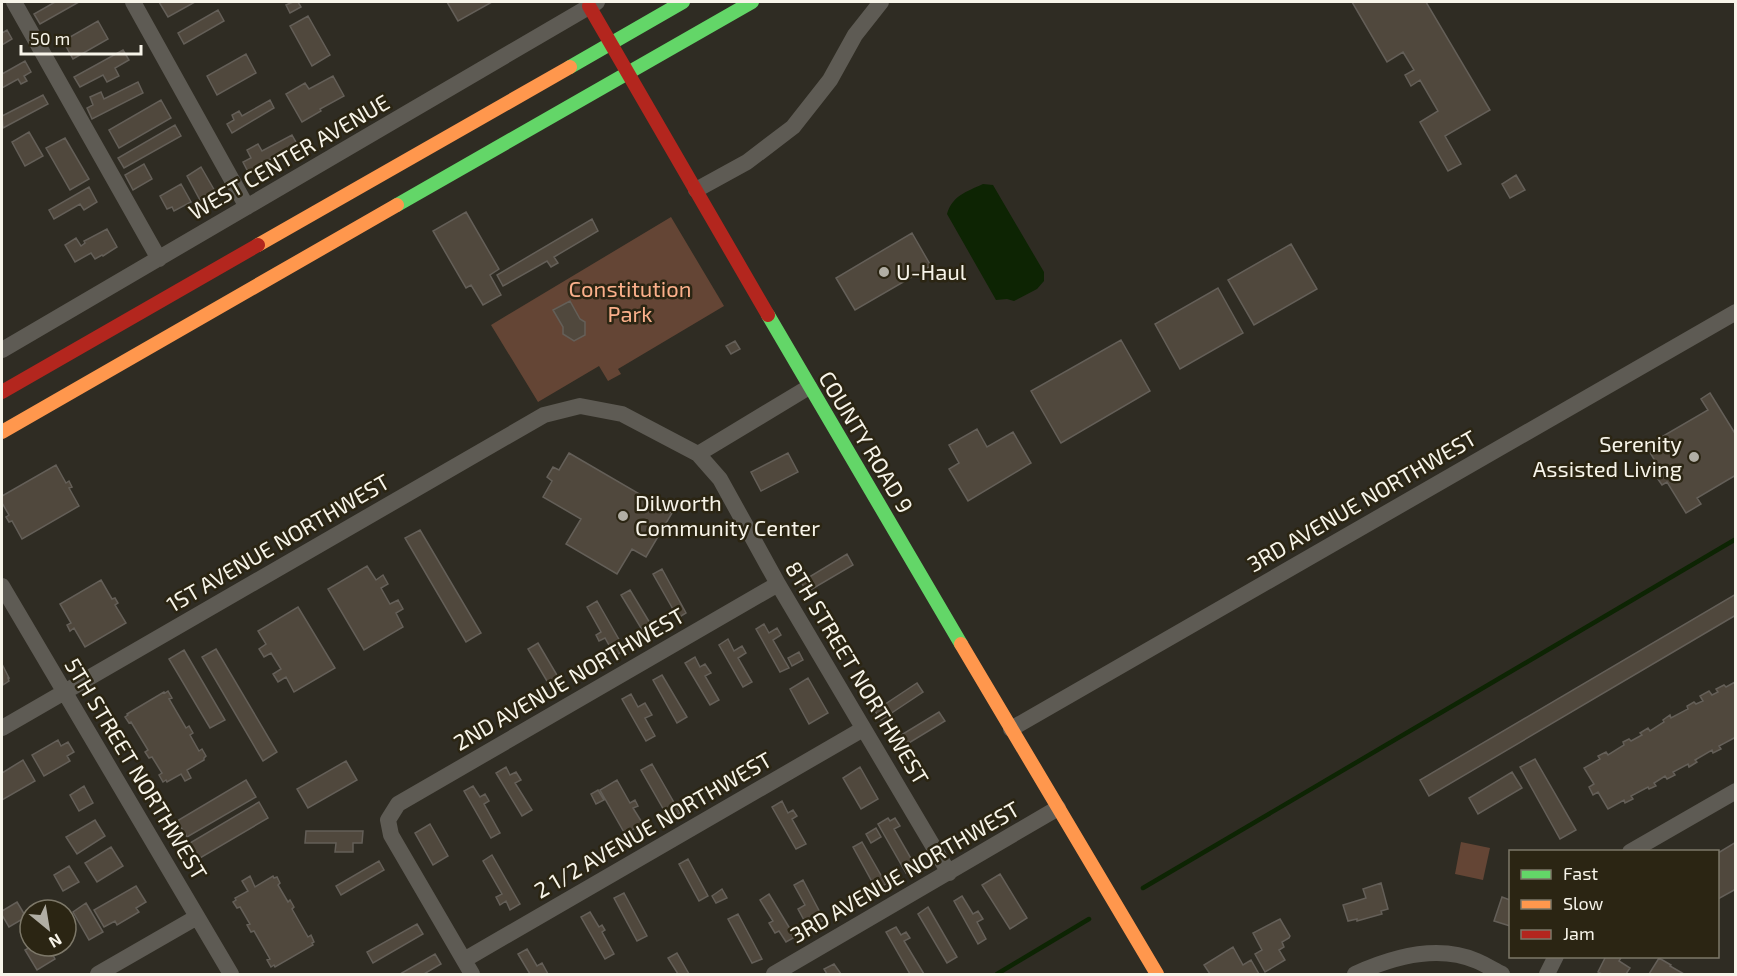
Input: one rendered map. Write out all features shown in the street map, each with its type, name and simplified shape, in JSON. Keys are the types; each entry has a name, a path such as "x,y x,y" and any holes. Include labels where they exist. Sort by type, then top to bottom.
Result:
{"main road":[{"path":"2,392 683,2"},
{"path":"2,432 752,2"},
{"name":"COUNTY ROAD 9","path":"593,4 612,43 809,387 1157,975"}],"street":[{"path":"14,2 159,259"},
{"path":"133,2 247,207"},
{"path":"696,190 747,162 793,127 830,80 855,35 881,2"},
{"name":"WEST CENTER AVENUE","path":"2,350 593,4"},
{"name":"3RD AVENUE NORTHWEST","path":"1011,729 1736,312"},
{"path":"698,454 809,387"},
{"name":"8TH STREET NORTHWEST","path":"580,406 622,414 698,454 720,479 778,584 949,873"},
{"name":"1ST AVENUE NORTHWEST","path":"2,729 544,415 580,406"},
{"name":"2ND AVENUE NORTHWEST","path":"468,967 391,835 388,819 398,804 778,584"},
{"name":"5TH STREET NORTHWEST","path":"2,586 231,975"},
{"name":"2 1/2 AVENUE NORTHWEST","path":"468,967 864,729"},
{"path":"1633,850 1736,791"},
{"name":"3RD AVENUE NORTHWEST","path":"774,975 1058,808"},
{"path":"98,975 197,917"},
{"path":"1355,975 1386,961 1417,954 1448,953 1476,960 1502,975"},
{"path":"1547,975 1556,958"}],"green space":[{"name":"Constitution Park","path":"671,217 724,306 618,369 621,374 608,381 599,366 538,402 491,325"},
{"path":"1461,842 1490,848 1483,880 1455,874"}],"shaded area":[{"path":"983,184 993,185 1044,272 1044,281 1037,289 1014,301 996,300 947,214 957,198"}],"building":[{"path":"55,2 79,2 40,24 34,14"},
{"path":"159,2 195,2 168,17"},
{"path":"298,2 301,7 290,13 286,5"},
{"path":"447,2 492,2 458,21"},
{"path":"1352,2 1426,2 1490,110 1445,136 1461,164 1448,171 1420,122 1438,111 1420,80 1411,86 1405,75 1414,70 1403,52 1387,62"},
{"path":"218,10 224,21 184,44 178,33"},
{"path":"308,16 330,55 312,66 290,26"},
{"path":"98,21 108,39 73,59 63,41"},
{"path":"7,30 12,39 2,45 2,33"},
{"path":"123,50 129,60 115,68 119,76 107,82 103,75 80,87 74,77"},
{"path":"246,54 256,73 217,95 207,76"},
{"path":"25,61 31,72 24,76 27,81 21,84 18,79 2,88 2,74"},
{"path":"333,76 344,96 302,122 286,94 305,83 309,89"},
{"path":"138,82 143,93 92,119 87,108 93,105 90,97 101,92 104,99"},
{"path":"43,95 48,104 3,128 2,116"},
{"path":"161,100 171,118 119,148 109,130"},
{"path":"270,100 274,108 232,133 227,124 234,120 232,115 239,111 242,116"},
{"path":"175,125 181,136 124,168 118,158"},
{"path":"29,132 43,156 25,166 12,142"},
{"path":"292,135 297,144 248,172 243,162 251,158 247,150 258,144 262,151"},
{"path":"65,138 89,179 70,190 46,148"},
{"path":"144,164 152,179 133,190 125,175"},
{"path":"201,167 216,193 201,202 187,176"},
{"path":"1516,175 1525,190 1510,198 1502,184"},
{"path":"181,184 191,202 174,211 172,207 167,209 160,196"},
{"path":"89,187 97,202 84,210 80,204 54,219 49,210"},
{"path":"466,212 499,269 490,275 501,295 483,305 471,285 466,288 433,231"},
{"path":"592,219 598,231 554,257 558,263 551,267 547,261 503,286 497,275"},
{"path":"107,229 117,247 95,259 91,253 75,262 65,245 76,238 81,246 85,243 84,241"},
{"name":"U-Haul","path":"912,233 931,266 855,310 836,278"},
{"path":"1291,244 1317,289 1254,325 1228,280"},
{"path":"1218,288 1243,333 1180,369 1155,324"},
{"path":"570,301 580,319 585,322 585,335 574,341 563,334 563,327 553,310"},
{"path":"1121,340 1150,391 1061,443 1031,391"},
{"path":"735,341 740,349 731,354 726,346"},
{"name":"Serenity Assisted Living","path":"1710,393 1736,435 1736,475 1697,498 1701,504 1686,513 1667,482 1662,485 1653,472 1660,469 1646,446 1708,410 1701,399"},
{"path":"977,429 987,447 1013,432 1031,463 968,501 949,469 959,463 949,445"},
{"name":"Dilworth Community Center","path":"569,453 672,513 646,557 632,549 617,574 566,544 581,519 543,497 552,481 547,477 553,467 559,470"},
{"path":"788,453 798,472 761,491 751,472"},
{"path":"56,465 66,483 69,481 72,487 69,488 79,506 22,539 12,521 9,522 6,517 9,515 2,503 2,496"},
{"path":"420,530 481,633 466,642 405,538"},
{"path":"847,554 853,565 807,592 801,582"},
{"path":"367,566 376,580 383,575 388,584 381,588 390,604 398,600 403,609 396,613 403,627 364,650 328,589"},
{"path":"662,569 686,613 678,618 653,574"},
{"path":"101,580 112,599 115,598 118,603 115,605 126,623 85,647 74,628 70,631 67,625 71,623 60,604"},
{"path":"630,590 656,633 647,638 621,595"},
{"path":"1736,594 1736,615 1429,796 1420,780"},
{"path":"597,601 625,650 615,656 605,638 599,641 596,635 601,632 587,607"},
{"path":"298,607 335,668 294,692 286,677 278,682 273,674 281,669 271,653 264,657 259,649 266,644 258,631"},
{"path":"764,624 769,633 777,628 781,635 773,640 789,668 780,672 756,629"},
{"path":"728,639 734,651 742,646 746,653 738,658 752,682 743,687 719,645"},
{"path":"538,643 564,687 554,693 528,649"},
{"path":"216,649 277,752 263,761 202,657"},
{"path":"184,650 225,720 210,728 169,659"},
{"path":"799,652 803,660 792,666 788,658"},
{"path":"695,657 700,667 705,664 711,673 705,676 719,700 710,705 685,663"},
{"path":"2,664 9,678 9,681 3,685"},
{"path":"662,675 687,717 677,723 653,680"},
{"path":"808,678 828,713 809,724 790,689"},
{"path":"1735,682 1736,737 1719,746 1721,749 1713,753 1712,750 1695,760 1697,762 1689,767 1688,764 1673,772 1675,775 1667,779 1665,776 1654,783 1656,786 1649,789 1648,787 1631,796 1633,799 1625,803 1624,800 1608,809 1598,792 1593,795 1589,787 1594,784 1584,768 1600,759 1598,756 1606,752 1608,755 1624,745 1623,742 1629,739 1631,741 1642,735 1640,733 1648,728 1650,731 1670,715 1671,718 1688,709 1687,706 1694,702 1696,704 1703,701 1700,696 1709,691 1712,695 1718,692 1716,689"},
{"path":"917,683 923,692 881,720 875,711"},
{"path":"168,691 172,698 169,699 186,728 189,726 193,733 190,735 199,751 202,749 206,756 204,760 187,770 191,778 185,781 181,774 163,782 159,775 162,773 152,757 149,758 145,752 148,750 131,722 129,723 125,717"},
{"path":"631,694 638,707 645,703 652,715 645,718 655,736 646,741 622,699"},
{"path":"939,712 945,721 899,749 893,740"},
{"path":"58,740 61,746 68,742 74,752 67,756 70,761 44,776 32,755"},
{"path":"1535,759 1576,830 1560,839 1520,767"},
{"path":"23,760 35,781 2,800 2,773"},
{"path":"346,761 357,780 308,808 297,789"},
{"path":"652,764 680,813 669,819 641,770"},
{"path":"506,767 510,775 516,772 521,780 515,783 532,810 522,816 496,773"},
{"path":"860,767 878,799 861,809 843,778"},
{"path":"1512,772 1522,788 1478,814 1469,798"},
{"path":"246,780 256,797 187,837 177,821"},
{"path":"617,780 630,803 635,800 638,806 633,808 643,824 625,834 600,790"},
{"path":"84,786 93,803 79,811 70,795"},
{"path":"473,786 480,797 485,794 489,801 484,804 500,833 491,838 464,791"},
{"path":"598,790 604,800 596,804 591,794"},
{"path":"782,801 788,813 793,810 797,816 792,819 806,844 796,849 772,807"},
{"path":"259,802 268,818 200,858 190,843"},
{"path":"888,818 890,821 895,818 900,826 894,829 916,867 906,873 878,824"},
{"path":"95,820 105,836 77,854 66,837"},
{"path":"430,824 448,856 433,865 415,833"},
{"path":"876,828 881,837 871,843 866,834"},
{"path":"306,831 363,831 362,843 353,843 353,852 335,852 336,843 305,843"},
{"path":"862,842 886,884 876,889 853,847"},
{"path":"1736,842 1736,889 1719,898 1719,852"},
{"path":"111,847 123,866 97,882 85,863"},
{"path":"492,855 520,904 510,910 506,901 500,905 496,897 502,894 483,861"},
{"path":"688,859 708,896 699,901 679,864"},
{"path":"379,861 384,870 341,895 336,886"},
{"path":"69,866 79,882 63,891 54,875"},
{"path":"1000,874 1027,918 1010,929 982,885"},
{"path":"250,876 255,887 273,876 277,877 280,883 278,885 288,902 290,900 294,907 292,909 308,937 311,935 314,942 313,945 275,967 274,965 271,967 267,960 270,959 254,931 251,932 247,925 250,924 240,907 237,908 233,902 235,898 248,891 242,881"},
{"path":"803,880 824,920 815,925 812,918 805,922 798,909 805,905 794,885"},
{"path":"1381,883 1388,909 1381,911 1382,914 1357,921 1357,919 1348,921 1343,905 1366,898 1363,889"},
{"path":"136,886 146,902 136,908 139,912 117,925 115,921 104,927 94,910"},
{"path":"722,889 727,898 716,903 712,896"},
{"path":"624,893 647,936 637,941 614,898"},
{"path":"769,894 795,937 786,942 779,931 775,933 769,923 773,921 760,900"},
{"path":"962,896 973,914 978,911 983,919 977,922 986,939 978,944 954,901"},
{"path":"1502,897 1509,900 1509,926 1494,921"},
{"path":"17,902 18,922 9,927 2,911"},
{"path":"86,903 103,932 89,940 78,921 78,909"},
{"path":"928,907 957,957 947,963 918,914"},
{"path":"590,912 599,927 602,925 605,930 602,932 614,954 605,959 581,917"},
{"path":"738,914 762,959 752,963 728,919"},
{"path":"1280,919 1290,936 1282,942 1284,947 1279,950 1285,960 1265,972 1255,954 1262,950 1253,933"},
{"path":"417,924 423,934 373,963 367,952"},
{"path":"896,927 901,935 906,932 910,938 904,941 924,974 910,974 886,932"},
{"path":"1233,947 1243,965 1251,960 1259,974 1210,974 1204,965"},
{"path":"527,949 537,966 542,963 548,974 530,974 518,954"},
{"path":"677,953 689,974 678,974 668,958"},
{"path":"435,954 441,964 424,974 400,974"},
{"path":"30,958 54,958 55,959 37,970"},
{"path":"1605,958 1621,958 1619,961 1630,968 1626,974 1598,972"},
{"path":"1659,958 1670,966 1684,974 1649,974"},
{"path":"834,964 841,974 827,974 824,969"}],"waterway":[{"path":"1143,888 1736,539"},
{"path":"997,974 1089,919"}],"traffic: fast":[{"path":"570,67 683,2"},
{"path":"397,205 752,2"},
{"path":"768,315 961,644"}],"traffic: slow":[{"path":"258,245 570,67"},
{"path":"2,432 397,205"},
{"path":"961,644 1157,974"}],"traffic: jam":[{"path":"589,6 768,315"},
{"path":"2,392 258,245"}],"place":[{"name":"U-Haul","path":"884,272"},
{"name":"Serenity Assisted Living","path":"1694,457"},
{"name":"Dilworth Community Center","path":"623,516"}]}
